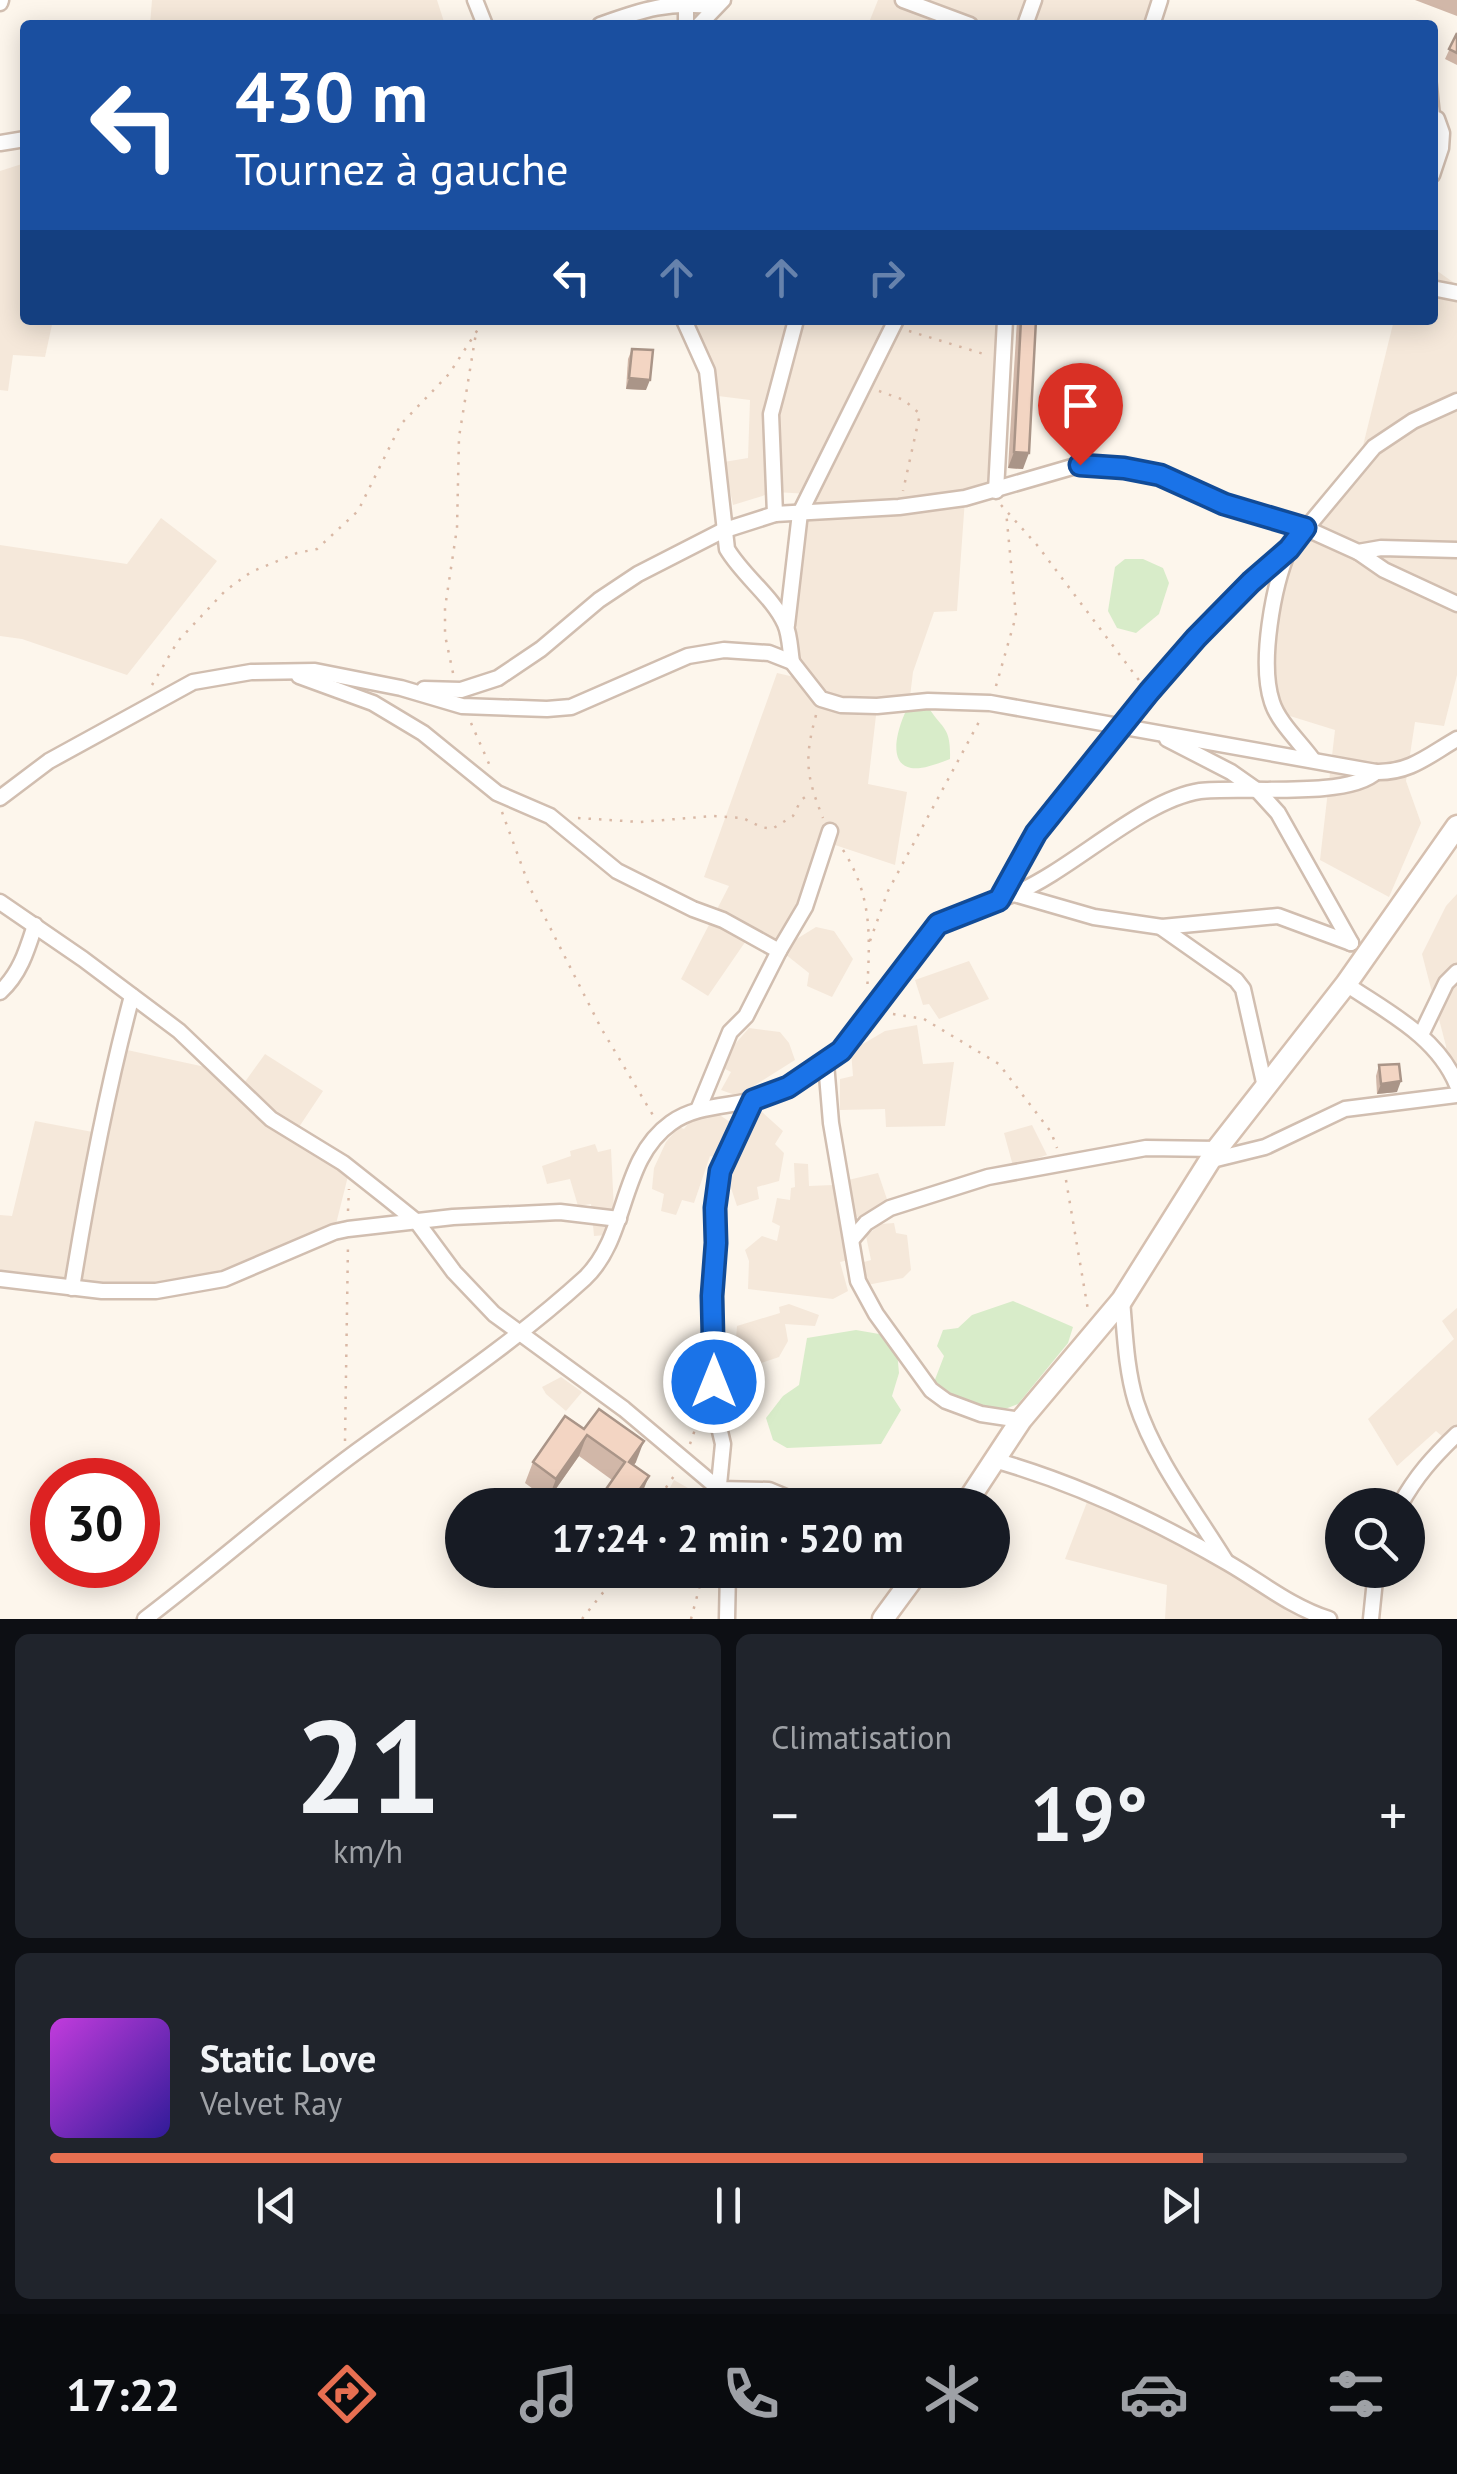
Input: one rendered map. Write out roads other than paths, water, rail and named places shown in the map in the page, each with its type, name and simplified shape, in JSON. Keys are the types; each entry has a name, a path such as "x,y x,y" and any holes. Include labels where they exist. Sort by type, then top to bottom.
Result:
{"street":[{"path":"903,0 957,20"},
{"path":"618,20 686,1 718,4"},
{"path":"1438,125 1442,132 1438,157"},
{"path":"686,325 707,371 727,549 740,571 777,609 787,626"},
{"path":"775,514 771,414 795,325"},
{"path":"894,325 800,513 787,626 792,662 821,699 842,705 877,706 928,701 990,703 1376,772 1412,768 1457,739"},
{"path":"993,492 1005,325"},
{"path":"999,900 1036,833 1149,692 1251,582 1289,549 1374,447 1413,421 1457,401"},
{"path":"400,688 457,690 498,678 638,574 722,531 775,514 899,507 993,492 1080,465 1160,475 1224,504 1305,528 1457,604"},
{"path":"1358,552 1381,548 1457,550"},
{"path":"1289,549 1274,593 1268,663 1272,702 1313,760"},
{"path":"0,798 49,761 136,712 193,682 223,675 314,671 400,688 462,706 570,708 688,656 724,650 768,653 792,662"},
{"path":"285,671 372,703 423,733 498,792 550,816 617,871 723,920 778,951"},
{"path":"1153,732 1231,772 1258,791 1278,813 1357,951"},
{"path":"146,1619 268,1518 436,1397 588,1275 602,1258 631,1179 662,1132 698,1110 753,1100 788,1087 826,1063 876,1009 938,924 1038,884 1169,800 1200,792 1315,789 1368,778 1376,772"},
{"path":"976,1488 1020,1420 1122,1300 1213,1155 1346,984 1357,951 1457,826"},
{"path":"698,1110 730,1032 746,1016 804,908 830,831"},
{"path":"1014,894 1094,917 1162,927 1278,916 1357,951"},
{"path":"0,902 179,1031 271,1119 350,1168 417,1222 454,1272 494,1314 653,1432 709,1488"},
{"path":"0,992 23,960 36,925"},
{"path":"1162,927 1236,980 1243,990 1266,1086"},
{"path":"1421,1034 1446,983 1457,972"},
{"path":"1346,984 1421,1034 1448,1065 1457,1085"},
{"path":"72,1288 98,1133 132,996"},
{"path":"826,1063 831,1124 858,1281 876,1314 930,1390 946,1401 981,1414 1020,1420"},
{"path":"853,1238 890,1208 988,1177 1146,1148 1213,1155 1265,1148 1344,1109 1457,1095"},
{"path":"719,1488 723,1444 713,1402 715,1208 720,1171 753,1100"},
{"path":"0,1279 72,1288 156,1291 224,1279 348,1229 453,1216 560,1212 619,1220"},
{"path":"1122,1300 1128,1362 1148,1431 1226,1562"},
{"path":"1407,1488 1429,1459 1457,1434"},
{"path":"994,1460 1092,1494 1226,1562 1300,1608 1328,1619"},
{"path":"727,1619 728,1588"},
{"path":"883,1619 906,1588"},
{"path":"1371,1619 1374,1588"}]}
